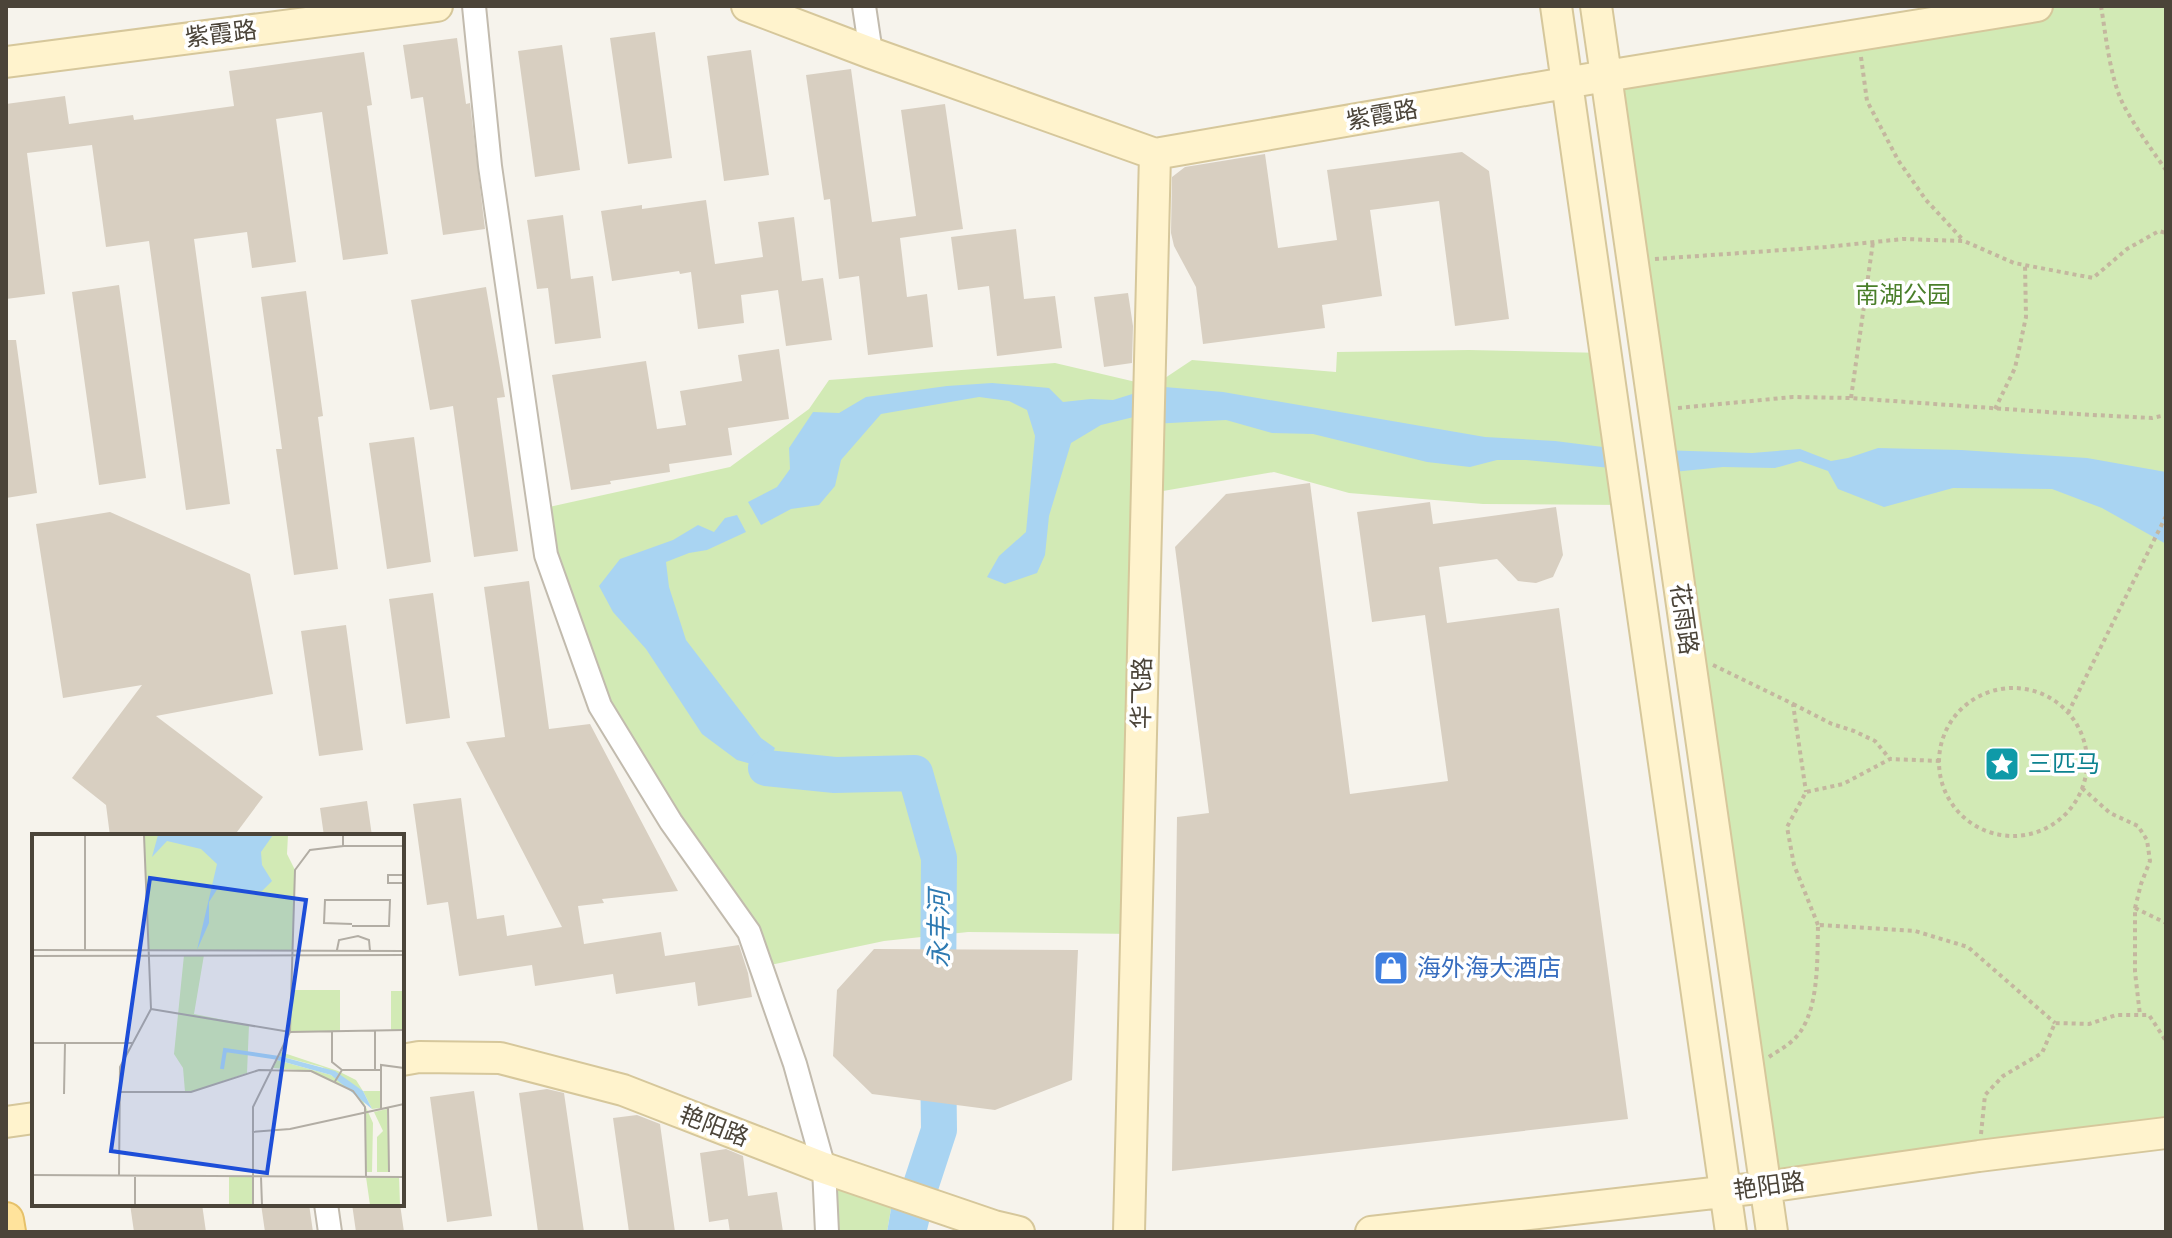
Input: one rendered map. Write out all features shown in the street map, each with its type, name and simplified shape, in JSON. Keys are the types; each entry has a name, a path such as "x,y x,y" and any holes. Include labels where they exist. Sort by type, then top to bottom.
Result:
{"main road":[{"path":"6,1220 8,1232"}],"street":[{"name":"紫霞路","path":"6,62 437,6"},
{"path":"474,6 490,166 546,555 600,706 671,822 749,932 795,1064 824,1168 827,1232"},
{"name":"紫霞路","path":"747,6 1155,154 2037,6"},
{"path":"864,6 871,53"},
{"path":"1556,6 1731,1232"},
{"name":"花雨路","path":"1596,6 1772,1232"},
{"name":"华飞路","path":"1129,1232 1155,154"},
{"name":"艳阳路","path":"404,1060 500,1058 623,1090 824,1168 1019,1232"},
{"path":"6,1122 32,1118"},
{"name":"艳阳路","path":"1371,1232 1766,1187 2166,1133"},
{"path":"326,1206 330,1232"}],"path":[{"path":"2101,6 2109,57 2122,103 2166,170"},
{"path":"1858,35 1867,101 1898,160 1926,200 1964,241"},
{"path":"1633,261 1903,239 1964,241 2014,263 2093,278 2127,249 2159,231 2166,233"},
{"path":"1851,398 1873,242"},
{"path":"1995,409 2015,368 2026,317 2025,265"},
{"path":"1654,411 1793,397 2152,418 2166,415"},
{"path":"2068,713 2166,516"},
{"path":"1689,653 1832,724 1875,741 1890,759"},
{"path":"2009,688 2035,691 2057,702 2068,713 2084,741 2087,764 2082,788 2071,808 2054,824 2032,834 2008,837 1985,831 1965,819 1949,800 1940,776 1939,751 1947,726 1963,707 1985,693 2009,688"},
{"path":"1750,1069 1793,1041 1812,1009 1817,972 1818,925 1794,865 1787,827 1806,792 1793,704"},
{"path":"1806,792 1843,784 1890,759 1940,761"},
{"path":"2082,788 2110,813 2138,826 2147,840 2150,861 2135,908 2135,972 2140,1015"},
{"path":"2135,908 2166,923"},
{"path":"1818,925 1915,931 1968,947 2055,1023 2089,1024 2116,1015 2149,1015 2166,1041"},
{"path":"1979,1156 1985,1095 2003,1076 2042,1053 2055,1023"}],"green space":[{"name":"南湖公园","path":"2037,6 2166,6 2166,1134 1766,1187 1606,76"},
{"path":"1469,350 1606,353 1627,505 1483,504 1349,493 1274,472 1163,491 1153,430 1136,934 968,932 884,941 761,967 600,706 540,509 730,467 809,409 829,380 1055,363 1153,386 1192,360 1336,372 1337,352"},
{"path":"824,1168 894,1192 887,1232 827,1232"}],"water":[{"path":"992,383 1049,388 1063,402 1113,400 1142,391 1142,415 1101,425 1071,443 1049,516 1045,555 1037,573 1005,584 987,577 999,556 1026,532 1035,436 1027,410 1009,401 979,397 881,414 841,460 835,486 819,505 791,509 761,525 748,502 777,487 790,469 789,448 813,412 839,413 866,397"},
{"path":"1153,386 1223,392 1485,437 1619,449 1622,469 1526,460 1497,460 1470,467 1427,462 1313,434 1272,433 1226,420 1152,424"},
{"path":"1878,448 2087,458 2166,472 2166,544 2102,508 2052,489 1953,488 1884,507 1838,489 1828,471 1800,461 1775,468 1723,467 1663,473 1660,450 1752,453 1800,449 1831,461"},
{"path":"737,515 746,532 707,550 666,562 669,587 686,640 761,738 775,748 766,768 737,760 702,734 646,649 613,612 599,586 620,559 673,540 698,525 714,532 725,518"},
{"path":"894,1192 925,1203 922,1232 887,1232"}],"building":[{"path":"655,32 672,158 628,164 610,38"},
{"path":"457,38 466,104 470,103 485,229 443,235 423,97 411,99 403,45"},
{"path":"562,45 580,170 535,177 518,51"},
{"path":"751,50 769,175 724,181 707,56"},
{"path":"364,52 372,105 367,106 388,254 343,260 322,112 276,119 296,262 252,268 247,232 194,239 230,504 186,510 149,241 106,247 92,145 27,153 45,294 6,299 6,104 65,96 69,124 133,115 134,120 234,106 229,71"},
{"path":"851,69 872,222 916,216 901,110 945,104 963,229 900,238 907,297 927,294 933,347 868,355 859,276 839,279 830,199 824,200 806,75"},
{"path":"1462,152 1489,171 1509,319 1455,326 1439,201 1370,210 1382,296 1322,305 1325,328 1203,344 1196,287 1174,246 1171,233 1172,177 1185,167 1265,154 1278,248 1337,240 1327,170"},
{"path":"706,200 715,264 763,257 758,222 794,217 802,281 823,278 832,340 786,346 778,290 741,295 744,323 698,329 691,272 612,281 601,211"},
{"path":"563,215 571,279 593,276 601,338 555,344 548,288 537,289 527,220"},
{"path":"1016,229 1024,299 1055,296 1062,348 997,356 989,286 958,290 951,237"},
{"path":"119,285 146,478 99,485 72,292"},
{"path":"486,287 505,397 497,398 518,551 474,557 453,406 430,410 411,300"},
{"path":"306,291 323,416 318,417 338,569 294,575 276,449 282,449 261,297"},
{"path":"1128,293 1133,326 1132,363 1104,367 1094,297"},
{"path":"6,340 16,340 37,493 6,498"},
{"path":"779,349 789,419 728,428 732,455 669,464 670,472 571,490 552,375 646,361 657,429 686,425 680,391 742,381 738,355"},
{"path":"414,437 431,562 387,569 369,443"},
{"name":"海外海大酒店","path":"1310,483 1350,794 1448,781 1425,615 1372,622 1357,512 1430,502 1433,524 1556,507 1563,555 1553,577 1536,583 1518,581 1497,559 1439,567 1447,623 1559,608 1628,1119 1172,1171 1177,817 1209,813 1175,547 1226,494"},
{"path":"110,512 250,574 273,694 156,716 263,797 235,834 110,834 106,805 72,778 142,685 63,698 36,524"},
{"path":"529,581 549,729 590,724 678,891 602,899 604,903 578,906 584,944 661,932 665,956 739,945 752,997 698,1006 695,982 616,994 613,974 535,986 532,965 459,976 448,902 427,905 413,804 461,798 477,919 504,915 507,936 562,927 466,742 505,737 484,587"},
{"path":"433,593 450,718 406,724 389,599"},
{"path":"346,625 363,750 319,756 301,631"},
{"path":"367,801 372,834 324,834 320,808"},
{"path":"874,949 1078,950 1072,1080 995,1110 872,1094 833,1056 837,990"},
{"path":"547,1089 564,1093 584,1232 538,1232 519,1093"},
{"path":"474,1091 492,1216 447,1222 430,1097"},
{"path":"637,1115 660,1124 675,1232 629,1232 613,1118"},
{"path":"726,1149 743,1156 748,1196 777,1192 783,1232 730,1232 728,1219 709,1222 700,1153"},
{"path":"130,1206 202,1206 206,1232 134,1232"},
{"path":"261,1206 309,1206 313,1232 265,1232"},
{"path":"352,1206 400,1206 404,1232 356,1232"}],"waterway":[{"name":"永丰河","path":"766,768 835,775 915,773 939,858 938,999"},
{"name":"永丰河","path":"908,1232 939,1130 938,1054"}],"place":[{"name":"三匹马","path":"2002,764"},
{"name":"海外海大酒店","path":"1391,968"}]}
